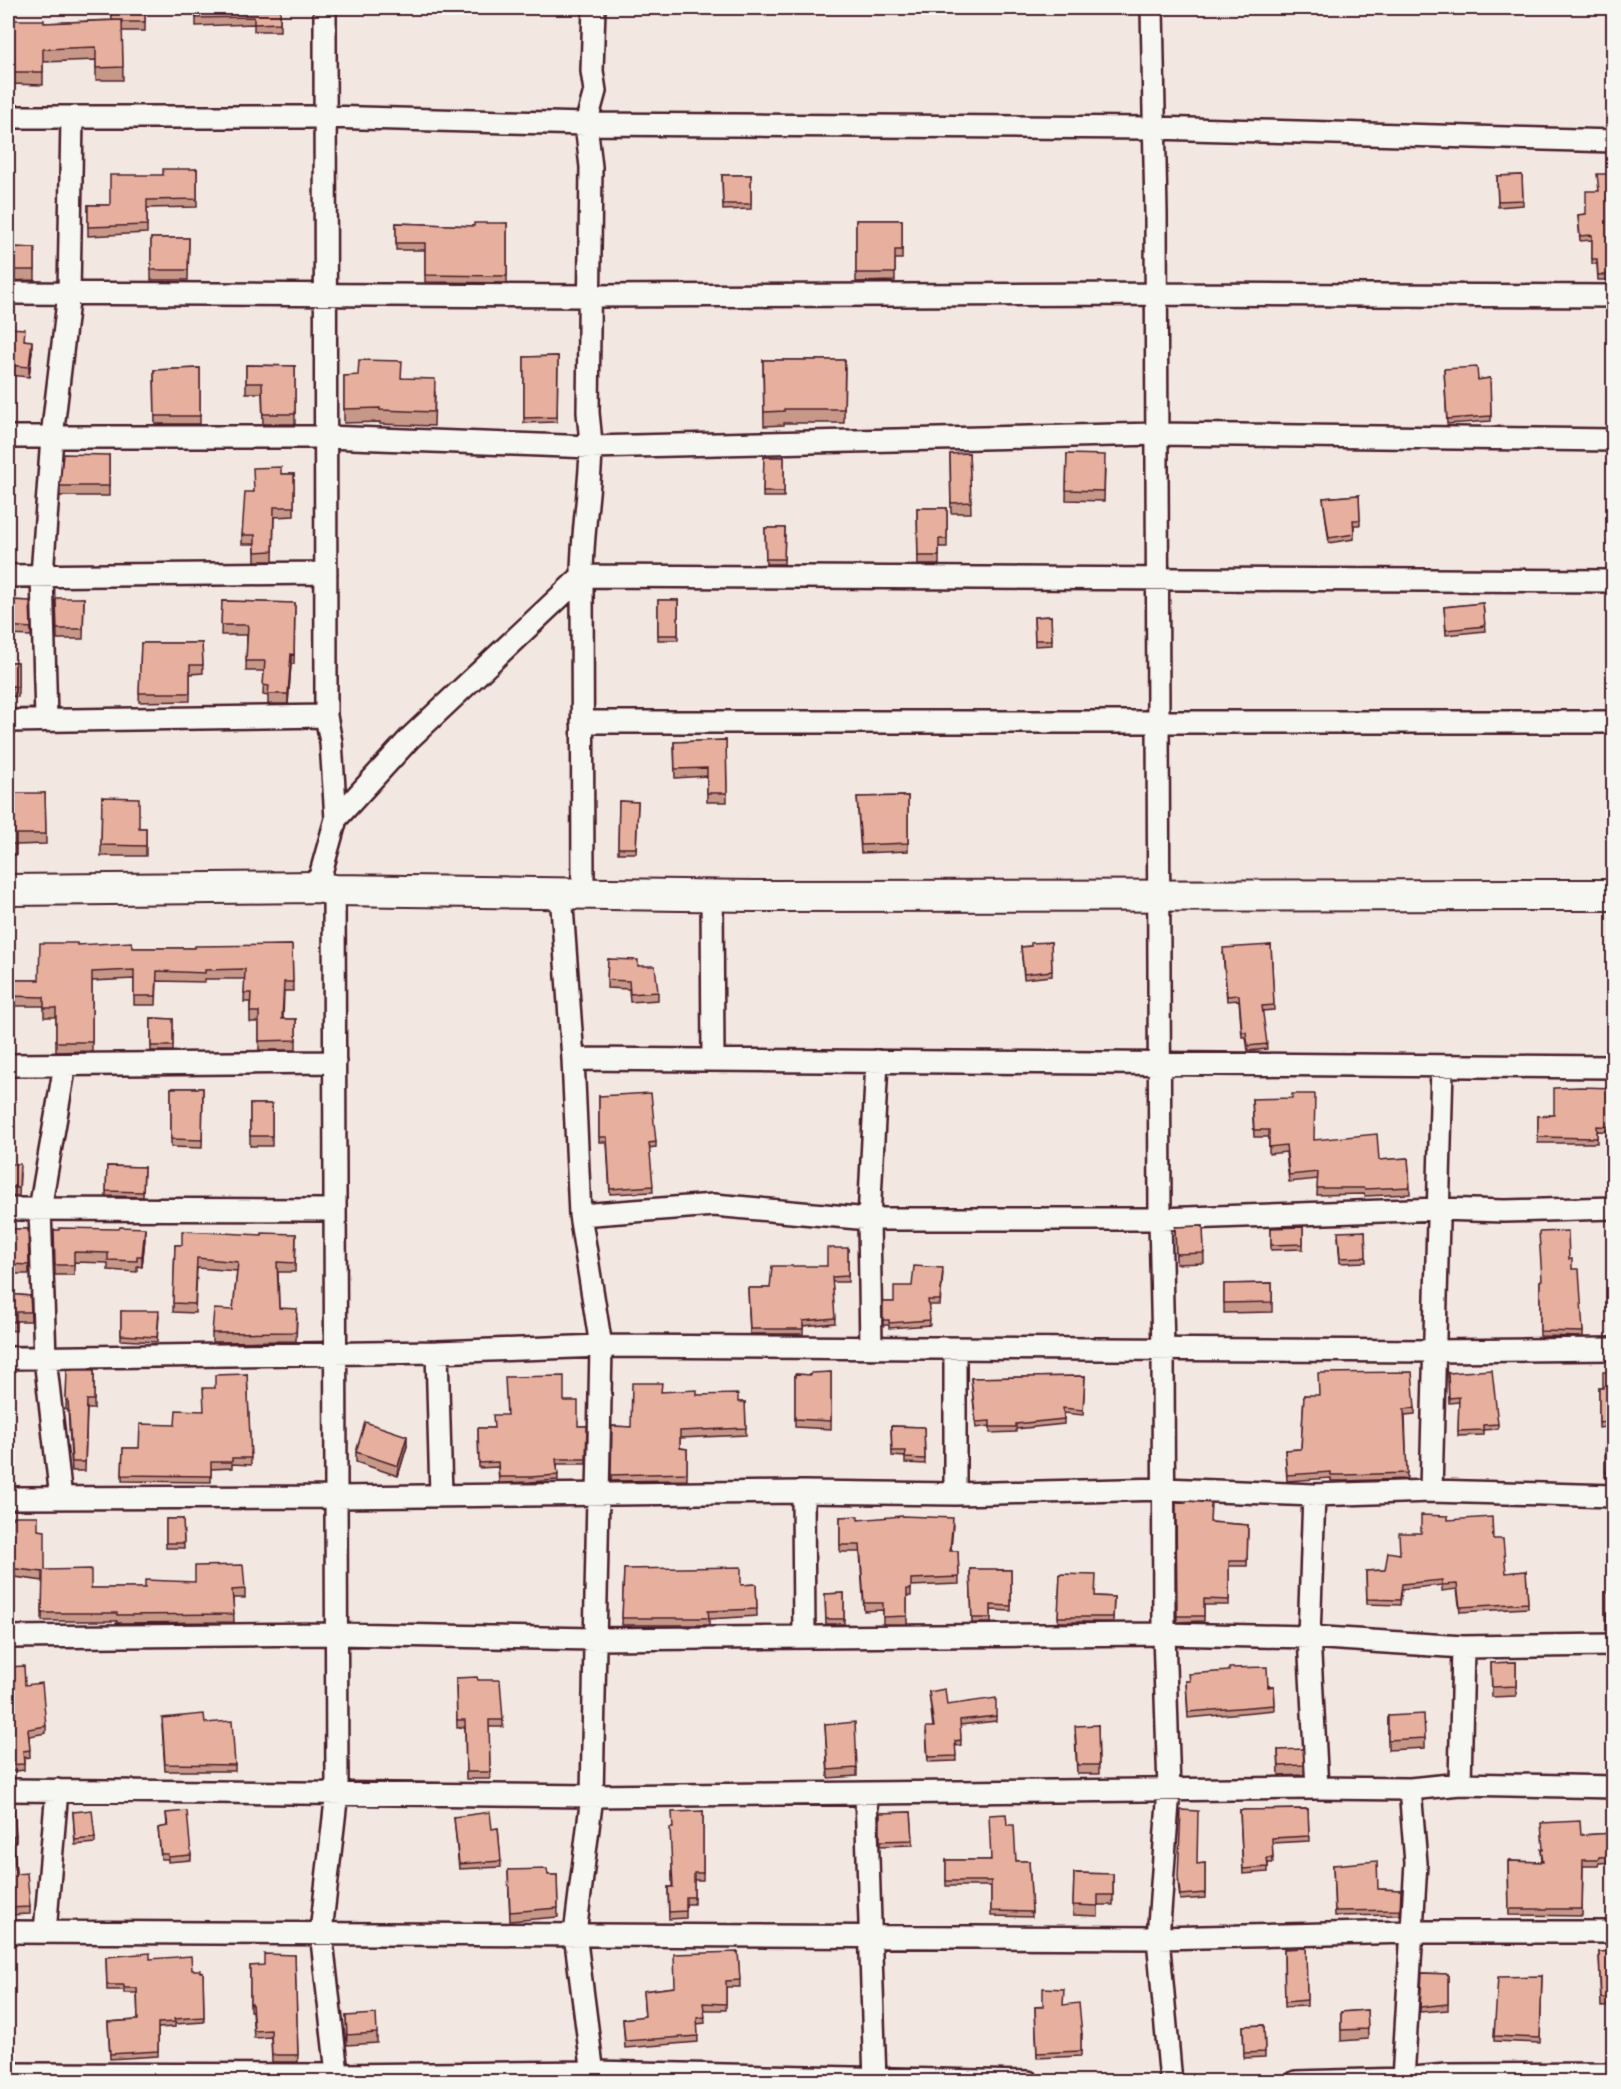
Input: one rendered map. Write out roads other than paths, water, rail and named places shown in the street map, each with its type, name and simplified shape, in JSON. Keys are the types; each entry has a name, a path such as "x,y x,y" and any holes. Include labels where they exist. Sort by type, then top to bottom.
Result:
{"street":[{"path":"325,8 326,716 332,742 336,819 326,889 335,1062 337,1792 321,1932 338,2078"},
{"path":"594,8 592,71 595,91 586,124 591,167 588,296 588,412 591,447 582,547 582,722 572,893 573,1059 580,1215 601,1346 592,1796 575,1934 594,2077"},
{"path":"1152,8 1156,294 1160,1219 1164,1634 1169,1790 1158,1938 1171,2082"},
{"path":"8,117 326,117 586,124 1154,128 1614,141"},
{"path":"46,719 42,575 52,437 69,293 72,117"},
{"path":"8,293 588,296 1156,294 1614,296"},
{"path":"8,437 326,437 591,447 1156,434 1614,440"},
{"path":"8,576 326,573"},
{"path":"336,819 410,738 582,576 1614,581"},
{"path":"8,721 326,716"},
{"path":"582,722 1614,722"},
{"path":"8,890 326,889 712,895 1614,895"},
{"path":"712,895 713,1060"},
{"path":"573,1059 1614,1066"},
{"path":"871,1348 869,1219 877,1061"},
{"path":"8,1065 335,1062"},
{"path":"61,1498 45,1358 40,1209 65,1065"},
{"path":"1431,1491 1442,1066"},
{"path":"580,1215 714,1205 869,1219 1160,1219 1439,1209 1504,1211 1614,1208"},
{"path":"8,1209 335,1210"},
{"path":"8,1358 437,1352 601,1346 1434,1351 1614,1349"},
{"path":"955,1494 956,1349"},
{"path":"437,1352 441,1495"},
{"path":"8,1498 802,1492 955,1494 1164,1489 1314,1495 1431,1491 1614,1496"},
{"path":"802,1492 804,1637"},
{"path":"1314,1495 1309,1637 1317,1788"},
{"path":"8,1637 336,1634 594,1639 1164,1634 1309,1637 1463,1647 1614,1645"},
{"path":"1460,1784 1463,1647"},
{"path":"8,1790 592,1796 1410,1789 1460,1784 1614,1787"},
{"path":"1402,2079 1416,1863 1410,1789"},
{"path":"45,1932 57,1790"},
{"path":"866,1794 875,2080"},
{"path":"8,1932 1158,1938 1412,1932 1614,1932"},
{"path":"8,2073 55,2078 594,2077 1028,2082"},
{"path":"1296,2082 1614,2074"}]}
